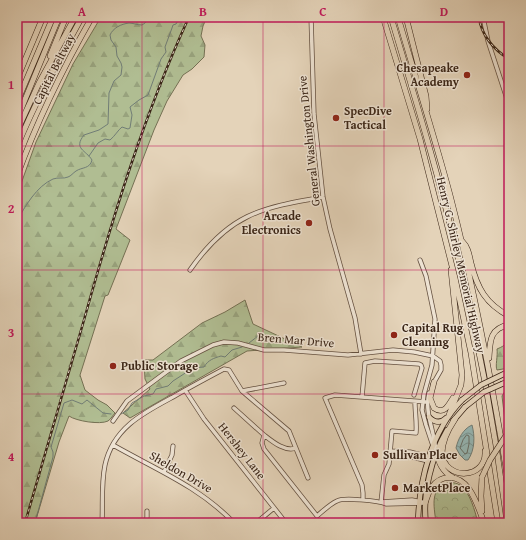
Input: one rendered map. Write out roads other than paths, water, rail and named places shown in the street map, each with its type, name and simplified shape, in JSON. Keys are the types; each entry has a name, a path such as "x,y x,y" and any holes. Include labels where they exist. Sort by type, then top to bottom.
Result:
{"highway":[{"path":"29,50 40,17"},
{"path":"17,80 43,17"},
{"path":"17,102 53,17"},
{"path":"17,119 59,17"},
{"path":"17,131 39,83 66,17"},
{"path":"39,83 75,17"},
{"path":"17,147 50,76 82,17"},
{"name":"Capital Beltway","path":"17,176 35,130 62,72 92,17"},
{"name":"Henry G. Shirley Memorial Highway","path":"383,17 420,139 450,256 470,348 498,523"},
{"path":"391,17 436,171 459,262 488,401 507,523"},
{"name":"Henry G. Shirley Memorial Highway","path":"398,17 450,194 461,240 489,365 509,486"},
{"path":"406,17 426,96 427,114"},
{"path":"461,240 466,245 473,272 481,291 493,306 509,316"},
{"path":"448,416 460,385 461,362 454,313 450,256"},
{"path":"489,365 489,346 491,336 497,330 509,326"},
{"path":"434,382 431,392 431,401 434,408 442,411 448,406 458,385 461,362"},
{"path":"455,419 443,445 442,455 445,463 450,469 462,474 475,471 484,460 482,422"},
{"path":"484,522 481,496 482,477 490,460 509,432"},
{"path":"436,452 443,470 454,478"},
{"path":"421,502 436,482 448,477 454,478 464,482 470,489 476,500 484,522"}],"main road":[{"path":"429,417 436,422 443,420 462,400 481,385 509,372"},
{"path":"426,523 421,502 436,452 442,439 465,407 484,392 509,381"},
{"path":"418,523 429,459 435,439 448,416"},
{"path":"433,446 436,452"}],"street":[{"name":"General Washington Drive","path":"311,17 314,114 323,197 330,229 355,318 361,354"},
{"path":"483,17 488,41 509,104"},
{"path":"190,270 213,241 226,229 245,217 274,206 323,197"},
{"path":"420,260 426,276 435,316 431,371 424,394 435,439 436,452"},
{"name":"Bren Mar Drive","path":"113,421 127,401 184,359 218,343 238,343 264,350 348,355 402,350 433,356"},
{"path":"433,356 438,359 442,368 429,391 422,410 433,446"},
{"path":"362,397 365,363 375,361 421,365 422,368 414,395"},
{"path":"102,523 104,472 112,445 119,435 136,418 186,390 194,383 224,368 229,370 242,391 289,431 308,478"},
{"path":"242,391 284,383"},
{"name":"Hershey Lane","path":"186,390 204,419 286,523"},
{"path":"363,500 362,485 325,398 335,395 425,402"},
{"path":"122,397 127,401"},
{"path":"381,502 384,475 389,466 392,431 416,433 417,420 415,402"},
{"path":"234,408 271,441 289,450 296,448"},
{"path":"264,435 262,443 264,449 317,516 338,500 421,502"},
{"name":"Sheldon Drive","path":"112,445 189,486 208,499 234,523"},
{"path":"164,472 172,455 173,446"},
{"path":"390,453 429,459"},
{"path":"256,523 274,508"},
{"path":"146,523 148,517 147,511"}],"water":[{"path":"472,425 474,438 472,452 468,460 465,460 456,448 461,435"}],"waterway":[{"path":"17,221 37,191 47,182 57,178 69,177 76,171 90,165 92,160 80,146 81,140 84,135 99,130 108,124 109,93 114,81 121,75 121,63 110,35 113,30 120,25 129,23 142,25 149,17"},
{"path":"89,156 98,143 105,139 110,140 122,127 128,129 130,128 132,115 130,107 148,95 161,59 166,52 165,47 173,25 176,24 179,19 178,17"},
{"path":"249,343 258,336 270,341"},
{"path":"121,414 128,410 132,403 144,396 153,394 156,389 168,386 193,368 204,367 211,360 221,356 225,357 232,350 242,347"},
{"path":"36,519 53,457 51,447 64,403 72,400 82,404 87,400 103,413 111,414"}],"railway":[{"path":"25,523 130,166 158,91 189,17"},
{"path":"479,17 485,36 493,47 509,59"}],"place":[{"name":"Chesapeake Academy","path":"467,75"},
{"name":"SpecDive Tactical","path":"336,118"},
{"name":"Arcade Electronics","path":"309,223"},
{"name":"Capital Rug Cleaning","path":"394,335"},
{"name":"Public Storage","path":"113,366"},
{"name":"Sullivan Place","path":"375,455"},
{"name":"MarketPlace","path":"395,488"}]}
